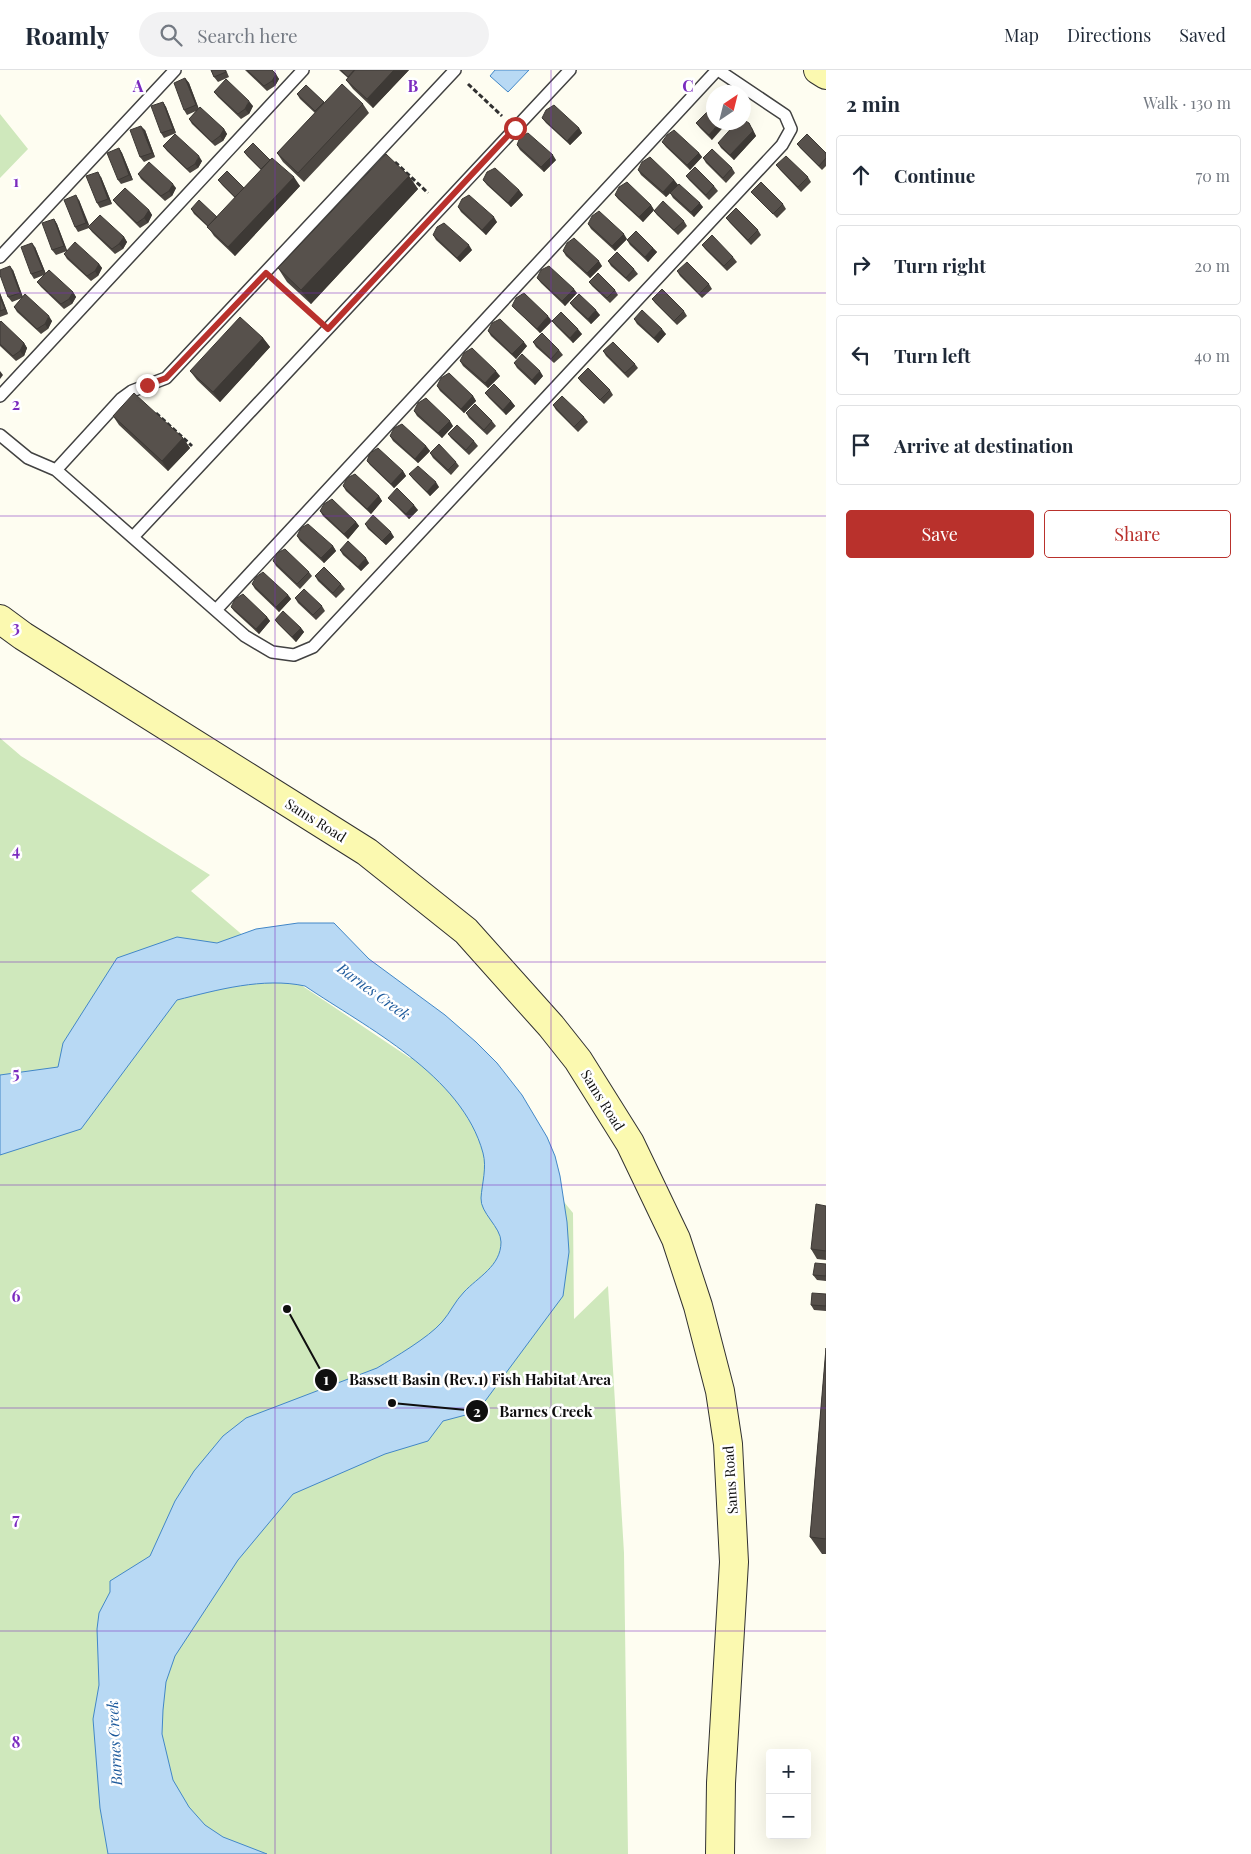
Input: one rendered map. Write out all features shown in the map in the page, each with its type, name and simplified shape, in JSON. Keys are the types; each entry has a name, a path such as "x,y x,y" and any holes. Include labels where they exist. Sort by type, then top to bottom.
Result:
{"main road":[{"path":"818,70 826,75"},
{"name":"Sams Road","path":"0,619 23,636 368,852 466,931 551,1026 578,1060 630,1143 676,1239 698,1306 720,1391 728,1444 734,1562 721,1784 720,1854"}],"lane":[{"path":"0,257 175,70"},
{"path":"0,396 302,70"},
{"path":"133,537 570,70"},
{"path":"0,435 28,458 56,470 245,636 272,652 294,655 313,647 782,145 790,129 785,115 718,70 216,610"},
{"path":"56,470 121,399 132,391 166,378 454,71"}],"path":[{"path":"454,71 515,128"},
{"path":"381,149 442,206"},
{"path":"266,273 328,329"},
{"path":"132,391 206,459"}],"green space":[{"path":"0,114 28,149 0,178"},
{"path":"0,738 21,756 210,875 191,891 301,985 410,1058 439,1048 573,1213 574,1319 608,1286 624,1553 628,1854 0,1854"}],"water":[{"path":"495,70 529,70 508,92 490,76"},
{"name":"Barnes Creek","path":"298,923 334,923 369,959 445,1015 476,1042 497,1063 522,1095 547,1137 555,1156 560,1176 567,1222 569,1252 563,1296 477,1412 443,1421 428,1441 385,1454 293,1494 238,1560 175,1656 166,1682 162,1734 173,1780 189,1807 205,1825 223,1837 267,1854 108,1854 100,1808 93,1719 99,1685 97,1629 99,1613 110,1592 110,1581 150,1556 175,1501 194,1471 223,1436 246,1418 377,1368 411,1347 442,1322 461,1296 493,1264 500,1250 500,1236 482,1204 483,1153 472,1125 455,1100 434,1077 409,1056 305,986 273,983 257,984 224,989 177,1000 81,1129 0,1155 0,1075 58,1067 63,1043 117,958 177,937 217,943 256,929"}],"building":[{"path":"211,70 225,70 226,72 214,77"},
{"path":"247,70 272,70 276,74 272,81 264,86"},
{"path":"341,70 354,70 348,77"},
{"path":"355,70 394,70 367,99 346,80"},
{"path":"185,78 196,105 184,110 174,83"},
{"path":"226,79 249,101 245,109 238,114 214,92"},
{"path":"342,84 363,104 298,173 277,153"},
{"path":"306,85 324,102 315,111 297,94"},
{"path":"163,102 173,129 161,133 151,106"},
{"path":"554,105 579,128 567,141 542,118 546,110"},
{"path":"200,107 224,129 220,136 212,142 189,119"},
{"path":"706,113 706,130 713,130 709,135 696,123"},
{"path":"141,126 152,153 140,157 130,130"},
{"path":"751,127 753,131 730,155 718,143 730,130 751,130"},
{"path":"674,130 699,153 687,165 662,142"},
{"path":"528,133 553,155 541,167 517,145 520,137"},
{"path":"175,134 199,156 195,164 187,169 163,146"},
{"path":"807,134 826,153 826,158 819,166 797,144"},
{"path":"253,143 270,160 261,169 244,152"},
{"path":"119,148 129,175 118,180 107,153"},
{"path":"712,149 732,168 723,178 703,158"},
{"path":"386,154 409,176 301,290 278,268"},
{"path":"786,156 808,177 798,187 776,165"},
{"path":"650,157 674,180 663,192 638,170 642,162"},
{"path":"272,158 294,177 228,247 207,227"},
{"path":"149,162 173,184 169,191 161,196 138,174"},
{"path":"695,167 714,186 706,195 686,176"},
{"path":"495,168 519,190 508,203 483,180 487,172"},
{"path":"227,171 244,188 235,197 218,180"},
{"path":"98,172 108,199 97,203 86,176"},
{"path":"627,182 651,205 639,217 615,195 619,187"},
{"path":"761,182 783,204 773,214 751,192"},
{"path":"679,184 700,203 691,212 670,193"},
{"path":"125,188 149,210 144,218 137,223 113,200"},
{"path":"76,195 86,223 75,227 64,200"},
{"path":"469,195 494,217 482,230 458,207 462,199"},
{"path":"199,200 217,217 208,226 191,209"},
{"path":"663,201 684,221 674,230 654,211"},
{"path":"736,208 758,230 748,240 726,218"},
{"path":"599,211 624,234 612,246 588,224 592,216"},
{"path":"100,215 124,237 112,249 88,227"},
{"path":"54,219 64,246 52,250 42,223"},
{"path":"444,223 469,245 457,258 433,235 437,227"},
{"path":"636,231 653,248 645,257 627,240"},
{"path":"712,235 733,257 724,266 702,245"},
{"path":"574,238 599,261 587,273 563,251 567,243"},
{"path":"75,242 99,264 95,271 87,276 64,254"},
{"path":"32,243 43,270 31,274 21,247"},
{"path":"617,252 634,269 626,278 608,261"},
{"path":"687,262 709,284 699,294 677,271"},
{"path":"10,266 20,293 8,297 0,270"},
{"path":"549,266 574,289 562,301 537,278 541,270"},
{"path":"49,270 73,292 69,299 61,304 37,282"},
{"path":"598,273 615,290 607,298 589,282"},
{"path":"662,289 684,311 674,321 652,299"},
{"path":"524,293 548,316 537,329 512,306 516,298"},
{"path":"25,294 49,316 45,324 37,329 14,307"},
{"path":"579,294 596,310 588,319 570,303"},
{"path":"0,297 5,309 0,311"},
{"path":"642,310 662,329 654,338 634,319"},
{"path":"561,312 578,329 570,338 552,321"},
{"path":"240,317 263,338 213,392 190,371"},
{"path":"500,319 524,342 512,354 488,331 492,323"},
{"path":"1,321 24,343 20,351 13,356 0,344"},
{"path":"542,333 559,350 551,359 533,342"},
{"path":"613,342 635,364 625,373 603,351"},
{"path":"472,348 496,371 485,383 460,361 464,353"},
{"path":"522,354 540,371 532,380 514,363"},
{"path":"588,368 610,390 600,400 578,378"},
{"path":"449,373 473,396 461,409 437,386 441,378"},
{"path":"494,384 511,401 503,410 485,393"},
{"path":"134,393 183,438 162,461 113,416"},
{"path":"562,396 584,417 574,427 553,405"},
{"path":"426,398 450,421 438,433 414,411 418,403"},
{"path":"475,404 492,421 484,430 466,413"},
{"path":"402,424 426,446 415,459 390,436 394,428"},
{"path":"457,425 474,441 466,450 448,434"},
{"path":"439,444 456,462 448,470 430,453"},
{"path":"378,448 403,471 391,484 367,461 370,453"},
{"path":"418,466 436,482 427,492 409,474"},
{"path":"355,474 379,496 367,509 343,486 347,478"},
{"path":"397,488 414,505 406,514 388,498"},
{"path":"332,499 356,522 344,534 320,511 324,504"},
{"path":"373,515 391,532 382,541 365,524"},
{"path":"308,524 333,546 321,558 297,536 301,528"},
{"path":"348,541 366,558 358,567 340,550"},
{"path":"285,549 309,572 297,584 273,561 277,553"},
{"path":"324,567 341,584 333,593 315,576"},
{"path":"263,572 288,595 276,607 252,584 256,577"},
{"path":"304,589 322,606 313,615 295,598"},
{"path":"243,594 267,617 256,629 231,607 235,599"},
{"path":"283,611 301,628 292,637 275,620"},
{"path":"816,1204 826,1206 826,1251 811,1249"},
{"path":"815,1263 826,1264 826,1276 813,1275"},
{"path":"812,1293 826,1294 826,1306 811,1305"},
{"path":"826,1348 826,1539 810,1537"}],"place":[{"name":"Bassett Basin (Rev.1) Fish Habitat Area","path":"287,1309"},
{"name":"Barnes Creek","path":"392,1403"}],"route":[{"path":"147,385 166,378 266,273 328,329 515,128"}]}
